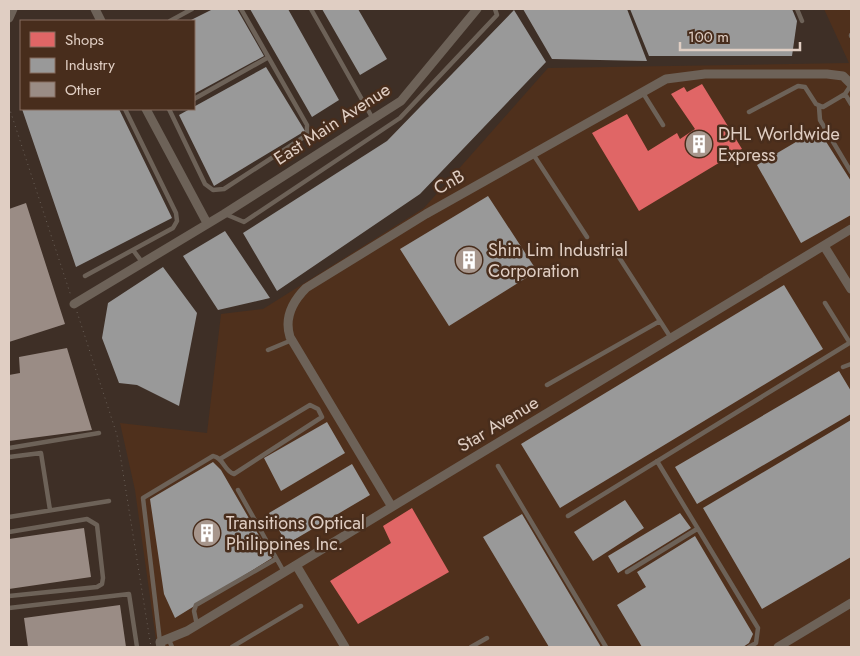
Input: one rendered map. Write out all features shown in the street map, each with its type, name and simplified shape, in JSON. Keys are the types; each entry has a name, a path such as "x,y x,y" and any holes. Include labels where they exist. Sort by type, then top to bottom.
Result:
{"street":[{"path":"9,18 13,9"},
{"path":"94,9 100,20"},
{"name":"East Main Avenue","path":"74,304 224,214 401,101 477,9"},
{"name":"CnB","path":"392,506 292,340 288,326 290,312 299,295 310,284 426,214 642,91 674,77 705,74 834,74 843,76 851,85"},
{"path":"147,110 207,223"},
{"name":"Star Avenue","path":"165,644 851,229"},
{"path":"824,246 851,289"},
{"path":"296,565 345,647"},
{"path":"778,647 851,604"}],"lane":[{"path":"172,20 192,9"},
{"path":"170,110 205,184 213,190 224,189 304,137 308,131 307,125 267,58 241,9"},
{"path":"311,9 373,119"},
{"path":"224,214 244,222 400,118 497,15 495,9"},
{"path":"797,9 802,21"},
{"path":"195,98 267,58"},
{"path":"819,106 823,107 845,94 851,85"},
{"path":"749,112 798,86 805,87 819,106 820,120 851,172"},
{"path":"642,91 663,124"},
{"path":"845,94 851,104"},
{"path":"85,276 173,228 177,221 176,213 125,110"},
{"path":"533,154 587,237"},
{"path":"133,250 142,262"},
{"path":"615,252 671,338"},
{"path":"568,516 850,343 825,303"},
{"path":"547,384 660,321"},
{"path":"268,350 292,340"},
{"path":"843,367 851,364"},
{"path":"318,408 330,402"},
{"path":"165,644 144,498 213,456 220,459 229,473 234,474 320,420 322,417 318,408 310,404 220,459"},
{"path":"9,448 99,433"},
{"path":"9,457 38,452 43,455 50,510"},
{"path":"657,461 758,628 756,643 750,647"},
{"path":"498,466 606,647"},
{"path":"238,490 284,572"},
{"path":"9,517 109,501"},
{"path":"9,532 88,519 93,521 97,525 103,578 102,584 98,587 9,596"},
{"path":"628,572 697,529"},
{"path":"196,625 194,611 196,605 276,559"},
{"path":"9,608 129,594 137,647"},
{"path":"232,647 301,606"},
{"path":"471,647 487,638"}],"path":[{"path":"9,106 117,435 151,647"}],"shaded area":[{"path":"824,9 851,9 851,647 157,647 135,490 120,423 207,433 221,314 263,309 424,208 548,68 849,63"}],"building: Shops":[{"name":"DHL Worldwide Express","path":"702,84 742,149 639,211 592,133 627,114 648,151 677,133 680,139 695,129 671,94 684,87 687,92"},
{"path":"412,508 449,572 358,624 330,581 391,543 383,526"}],"building: Industry":[{"path":"213,9 237,9 264,56 195,93 195,20 191,20"},
{"path":"250,9 288,9 339,100 312,117"},
{"path":"322,9 358,9 387,59 360,75"},
{"path":"523,9 627,9 647,61 552,59"},
{"path":"630,9 792,9 797,21 792,56 649,56"},
{"path":"514,10 546,62 420,194 277,291 243,233 387,141"},
{"path":"266,67 305,131 214,186 179,115 188,110 195,110 195,106"},
{"path":"22,110 119,110 172,218 76,267"},
{"path":"818,129 851,181 851,215 801,243 757,165"},
{"name":"Shin Lim Industrial Corporation","path":"488,196 537,271 449,326 400,249"},
{"path":"225,231 270,298 218,310 183,256"},
{"path":"163,267 197,313 179,406 137,385 119,383 102,338 108,303"},
{"path":"784,285 823,349 560,508 521,444"},
{"path":"839,371 851,391 851,414 697,504 675,467"},
{"path":"851,420 851,557 762,609 703,508"},
{"path":"327,422 345,453 281,491 264,458"},
{"name":"Transitions Optical Philippines Inc.","path":"213,462 221,470 272,558 175,618 164,594 150,499"},
{"path":"352,464 370,495 287,544 269,513"},
{"path":"625,500 644,528 593,561 574,532"},
{"path":"680,513 691,528 618,573 608,556"},
{"path":"522,514 601,647 549,647 483,537"},
{"path":"695,536 753,634 749,643 743,647 642,647 617,605 646,587 637,572"}],"building: Other":[{"path":"26,203 65,324 9,342 9,209"},
{"path":"67,348 92,430 9,441 9,375 20,373 19,357"},
{"path":"84,528 91,577 9,589 9,539"},
{"path":"120,605 126,647 28,647 24,618"}],"place":[{"name":"DHL Worldwide Express","path":"699,144"},
{"name":"Shin Lim Industrial Corporation","path":"469,260"},
{"name":"Transitions Optical Philippines Inc.","path":"207,533"}]}
